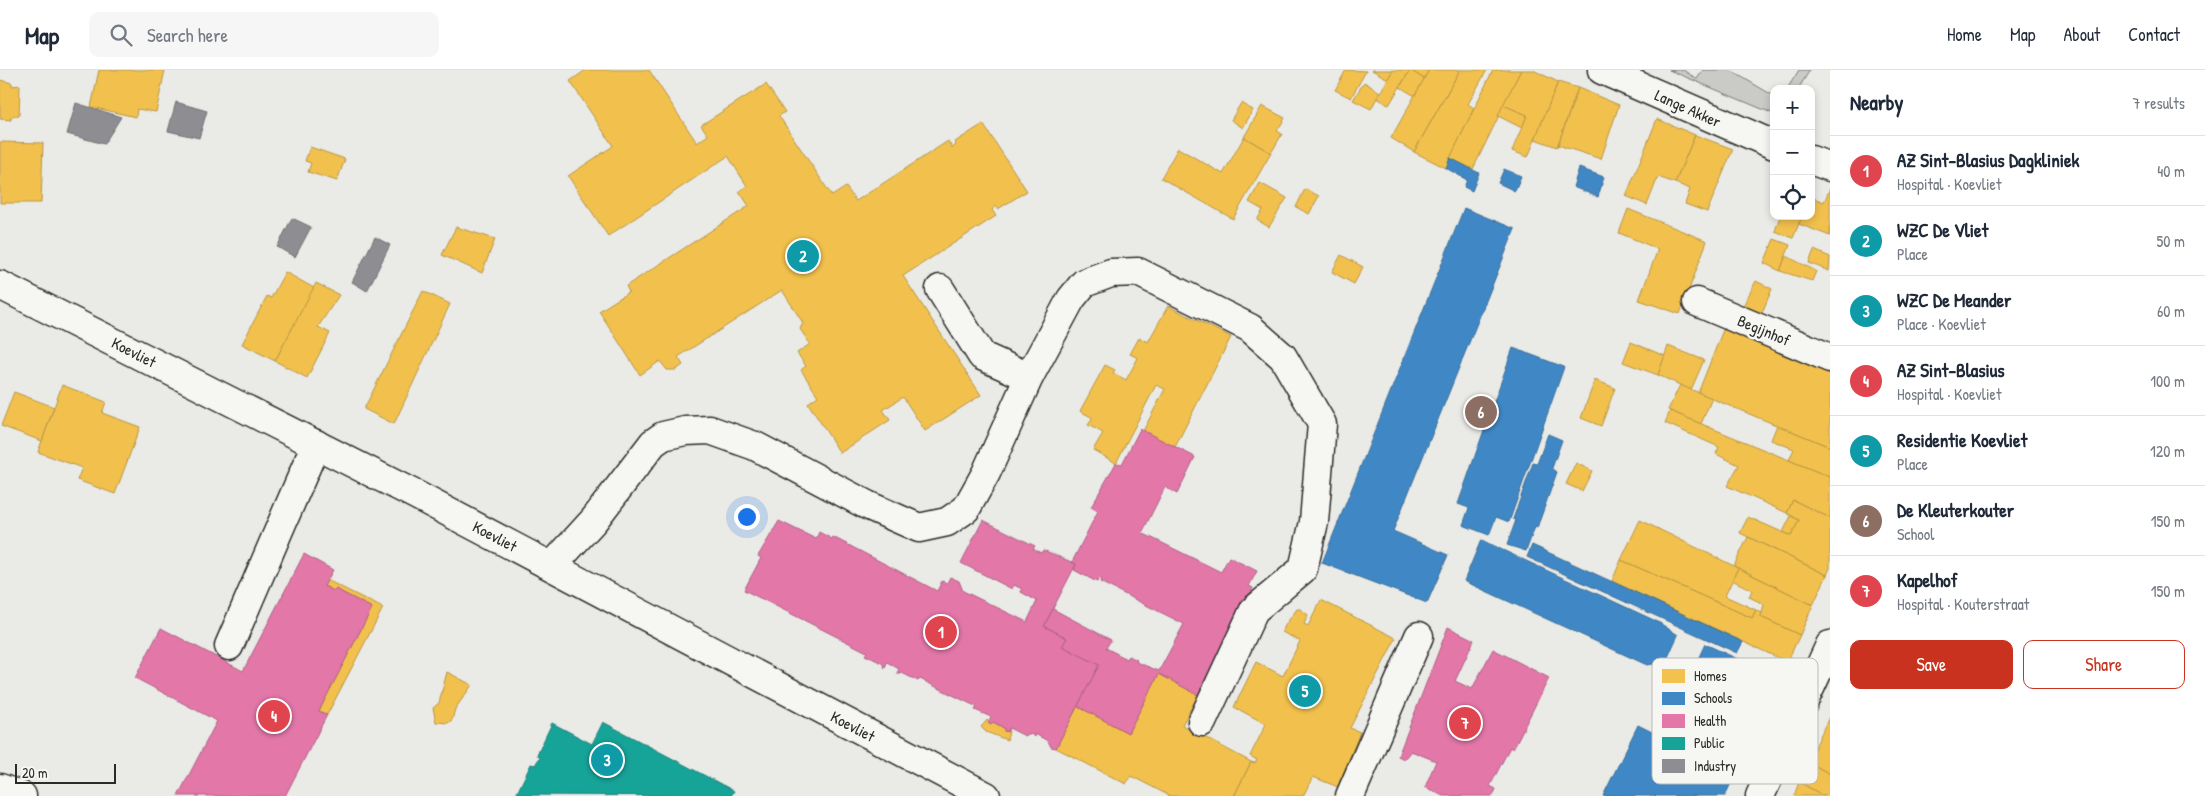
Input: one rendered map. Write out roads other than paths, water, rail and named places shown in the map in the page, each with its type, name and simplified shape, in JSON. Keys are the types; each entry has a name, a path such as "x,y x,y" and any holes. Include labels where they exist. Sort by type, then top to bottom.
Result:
{"street":[{"name":"Lange Akker","path":"1602,70 1770,143"},
{"path":"1815,161 1830,167"},
{"path":"552,566 594,520 653,443 663,436 685,431 710,430 756,446 867,505 919,528 946,522 966,509 982,480 1029,377 1070,299 1084,283 1111,273 1138,272 1250,328 1283,357 1322,424 1314,522 1303,569 1254,610 1202,722"},
{"name":"Koevliet","path":"0,285 316,444 552,566 986,796"},
{"path":"940,289 982,356 1029,377"},
{"name":"Begijnhof","path":"1698,302 1830,358"},
{"path":"228,646 316,444"},
{"path":"1350,796 1419,636"},
{"path":"1818,671 1830,645"},
{"path":"1760,796 1766,784"},
{"path":"0,788 22,796"}],"place":[{"name":"WZC De Vliet","path":"803,256"},
{"name":"De Kleuterkouter","path":"1481,412"},
{"name":"AZ Sint-Blasius Dagkliniek","path":"941,632"},
{"name":"Residentie Koevliet","path":"1305,691"},
{"name":"AZ Sint-Blasius","path":"274,716"},
{"name":"Kapelhof","path":"1465,723"},
{"name":"WZC De Meander","path":"607,760"}]}
